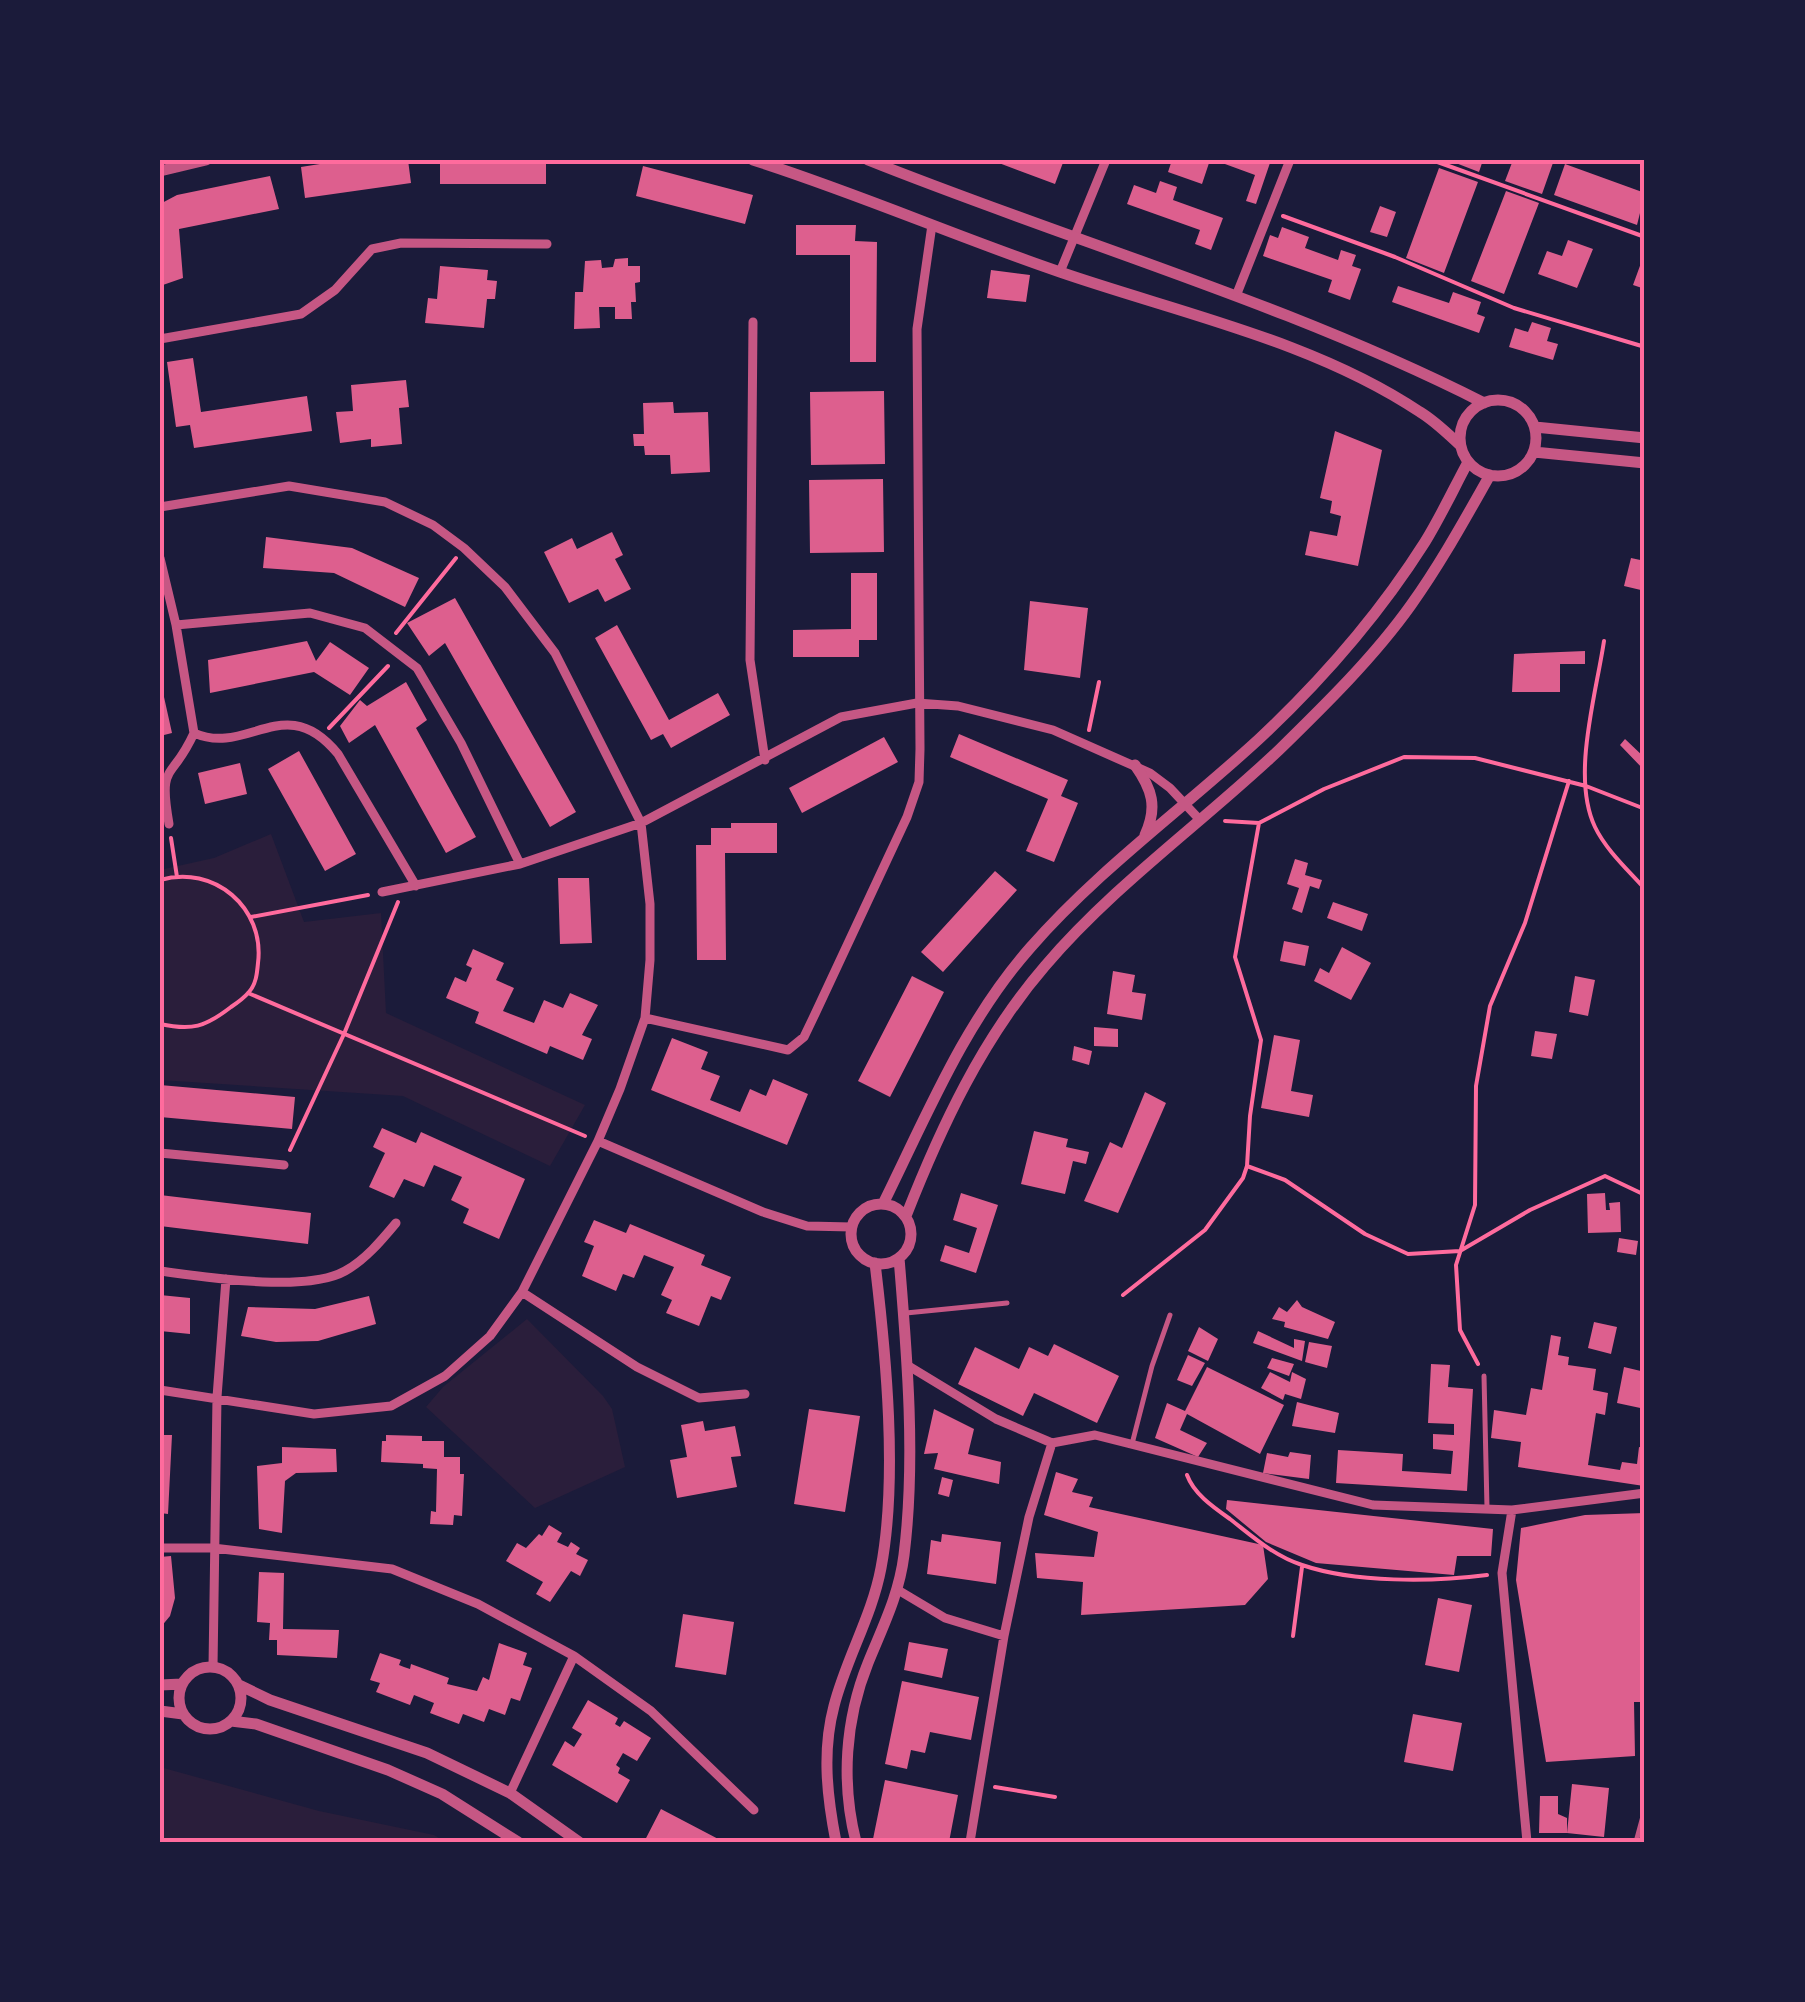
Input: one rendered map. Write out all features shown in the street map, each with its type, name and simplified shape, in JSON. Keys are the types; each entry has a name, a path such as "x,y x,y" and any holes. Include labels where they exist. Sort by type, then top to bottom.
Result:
{"street":[{"path":"160,170 206,160"},
{"path":"753,160 815,179 1060,272 1254,334 1361,378 1422,412 1461,446 1468,462 1490,476 1521,469 1534,452 1534,427 1530,417 1515,404 1504,400 1484,402 1420,370 1236,296 868,160"},
{"path":"1060,272 1106,160"},
{"path":"1236,296 1290,160"},
{"path":"644,1018 788,1050 804,1037 907,817 919,782 917,329 932,225"},
{"path":"160,339 301,314 334,290 372,249 402,242 548,244"},
{"path":"752,322 750,660 765,760"},
{"path":"1461,446 1465,420 1484,402"},
{"path":"1534,427 1645,438"},
{"path":"1534,452 1645,463"},
{"path":"883,1204 972,1024 1030,949 1110,867 1261,737 1328,668 1425,542 1468,462"},
{"path":"906,1216 929,1158 994,1032 1046,965 1118,890 1279,749 1360,666 1410,607 1490,476"},
{"path":"160,507 290,486 385,502 433,525 464,548 505,587 555,653 641,823 650,904 644,1018 620,1089 522,1292 490,1336 445,1376 391,1406 314,1414 160,1390"},
{"path":"160,558 176,624 194,733 162,787 168,824"},
{"path":"176,624 310,613 365,628 417,668 452,728 520,864"},
{"path":"382,892 520,864 641,823 841,717 918,703 958,706 1019,720 1135,765 1170,788 1200,820"},
{"path":"194,733 218,738 282,724 302,726 322,735 338,754 416,886"},
{"path":"1135,765 1147,782 1153,801 1142,840"},
{"path":"598,1141 763,1212 806,1226 852,1227"},
{"path":"160,1153 284,1165"},
{"path":"883,1204 896,1207 906,1216 912,1234 900,1258 875,1263 856,1250 852,1227 867,1208 883,1204"},
{"path":"160,1271 226,1279 306,1281 343,1272 372,1250 396,1223"},
{"path":"856,1842 848,1810 849,1739 868,1664 898,1590 908,1509 907,1365 900,1258"},
{"path":"836,1842 826,1777 828,1740 834,1705 872,1605 886,1527 887,1386 875,1263"},
{"path":"213,1667 217,1397 226,1279"},
{"path":"522,1292 637,1367 698,1398 745,1394"},
{"path":"907,1365 996,1419 1052,1443 1095,1434 1373,1505 1512,1510 1645,1494"},
{"path":"970,1842 1004,1636 1029,1517 1052,1443"},
{"path":"1512,1510 1502,1573 1527,1842"},
{"path":"160,1548 213,1548 392,1569 478,1604 574,1656 652,1712 754,1810"},
{"path":"898,1590 946,1618 1004,1636"},
{"path":"510,1792 574,1656"},
{"path":"238,1685 240,1704 231,1721 223,1726 205,1729 183,1714 179,1704 182,1684 195,1670 213,1667 228,1673 238,1685 270,1700 427,1753 510,1792 580,1842"},
{"path":"160,1685 182,1684"},
{"path":"160,1711 183,1714"},
{"path":"231,1721 256,1724 388,1770 442,1794 518,1842"}],"lane":[{"path":"904,1313 1007,1303"},
{"path":"1132,1444 1170,1315"},
{"path":"1484,1376 1487,1508"},
{"path":"1636,1842 1645,1809"}],"path":[{"path":"1432,160 1645,237"},
{"path":"1269,210 1395,257 1514,308 1645,347"},
{"path":"387,644 464,548"},
{"path":"1604,641 1584,760 1587,808 1596,831 1645,888"},
{"path":"322,735 399,654"},
{"path":"1094,712 1099,682"},
{"path":"1200,820 1259,822 1404,757 1474,758 1586,786 1645,809"},
{"path":"1484,1376 1460,1330 1456,1265 1476,1205 1476,1086 1490,1006 1525,924 1569,781"},
{"path":"1123,1295 1205,1230 1243,1178 1247,1166 1261,1040 1235,957 1259,822"},
{"path":"168,824 178,877"},
{"path":"160,880 190,876 226,888 252,917 260,944 256,980 248,993 208,1025 180,1028 160,1024"},
{"path":"284,1165 344,1034 403,888"},
{"path":"252,917 382,892"},
{"path":"248,993 598,1141"},
{"path":"1247,1166 1285,1180 1365,1234 1408,1254 1460,1251 1530,1210 1605,1176 1645,1195"},
{"path":"1181,1456 1192,1486 1214,1507 1272,1550 1303,1565 1379,1578 1440,1581 1502,1573"},
{"path":"1293,1636 1303,1565"},
{"path":"982,1785 1055,1797"}],"shaded area":[{"path":"271,834 304,922 381,913 386,1013 585,1105 550,1166 403,1096 160,1080 160,870 214,858"},
{"path":"527,1319 612,1409 625,1467 535,1508 426,1407 443,1387"},
{"path":"160,1767 319,1811 434,1835 445,1842 160,1842"}],"building":[{"path":"345,160 408,160 411,183 305,198 301,167"},
{"path":"440,160 546,160 546,184 440,184"},
{"path":"991,160 1064,160 1055,184"},
{"path":"1172,160 1210,160 1202,184 1168,172"},
{"path":"1214,160 1271,160 1256,204 1246,201 1255,175"},
{"path":"1448,160 1483,160 1479,172"},
{"path":"1513,160 1554,160 1542,194 1505,181"},
{"path":"1565,164 1645,193 1637,225 1554,195"},
{"path":"643,166 753,195 745,224 636,196"},
{"path":"1439,168 1478,182 1444,273 1406,258"},
{"path":"270,176 279,209 179,229 183,278 160,286 160,204 177,195"},
{"path":"1160,181 1177,187 1173,200 1223,218 1211,250 1195,244 1200,230 1127,204 1134,185 1156,193"},
{"path":"1506,191 1539,203 1504,294 1471,281"},
{"path":"1380,206 1396,212 1387,237 1370,232"},
{"path":"796,225 856,225 855,241 877,242 876,362 850,362 850,255 796,255"},
{"path":"1282,227 1309,237 1305,248 1338,260 1341,250 1356,255 1352,266 1361,269 1350,300 1328,292 1332,280 1263,256 1270,235 1278,238"},
{"path":"1568,240 1593,249 1577,288 1538,274 1547,251 1562,256"},
{"path":"628,258 628,266 640,266 640,282 635,283 636,302 631,302 632,319 615,319 615,307 599,307 600,328 574,329 575,292 583,292 585,261 601,260 602,268 613,267 615,259"},
{"path":"1641,263 1645,264 1645,289 1633,285"},
{"path":"440,266 488,270 487,280 497,281 495,299 487,299 484,328 425,323 428,298 437,299"},
{"path":"991,270 1030,275 1026,302 987,298"},
{"path":"1398,286 1449,303 1453,292 1481,302 1477,314 1485,317 1479,333 1392,302"},
{"path":"1532,322 1551,328 1547,341 1558,344 1553,360 1509,347 1515,328 1528,332"},
{"path":"193,358 201,412 307,396 312,431 194,448 190,425 176,427 167,362"},
{"path":"406,380 409,407 399,408 402,444 371,447 371,439 340,443 336,412 353,411 351,385"},
{"path":"884,391 885,464 811,465 810,392"},
{"path":"673,402 674,413 708,412 710,472 671,474 670,455 645,455 644,446 634,446 633,434 644,434 643,403"},
{"path":"1335,431 1382,450 1358,566 1305,555 1310,531 1337,536 1341,516 1330,513 1332,501 1320,498"},
{"path":"883,479 884,552 810,553 809,480"},
{"path":"612,532 623,555 615,559 631,589 605,602 598,589 569,603 544,552 572,538 577,549"},
{"path":"266,537 352,548 419,578 405,607 334,573 263,568"},
{"path":"1631,558 1645,561 1645,591 1624,586"},
{"path":"851,573 877,573 877,640 859,640 859,657 793,657 793,630 851,629"},
{"path":"455,598 576,812 550,827 445,643 429,656 407,623"},
{"path":"1030,601 1088,608 1080,678 1024,670"},
{"path":"617,625 669,720 718,693 730,715 671,748 663,734 651,740 595,638"},
{"path":"307,641 316,661 330,642 369,668 350,695 314,672 210,693 208,660"},
{"path":"1585,651 1585,664 1560,664 1560,692 1512,692 1514,654"},
{"path":"406,682 427,720 416,728 476,837 446,853 375,725 349,743 340,726 360,700 367,706"},
{"path":"160,689 172,733 160,736"},
{"path":"959,734 1068,780 1061,796 1078,803 1054,862 1026,851 1048,799 950,757"},
{"path":"884,737 898,762 802,813 789,788"},
{"path":"1625,739 1645,758 1645,771 1620,745"},
{"path":"299,751 356,854 325,871 268,769"},
{"path":"240,763 247,794 205,804 198,773"},
{"path":"731,823 777,823 777,853 725,853 726,960 697,960 696,845 711,845 711,828 731,828"},
{"path":"1295,859 1308,863 1305,875 1322,880 1319,889 1310,886 1302,913 1292,909 1299,888 1287,884"},
{"path":"995,871 1017,890 943,972 921,952"},
{"path":"558,878 589,878 592,943 560,944"},
{"path":"1333,902 1368,914 1362,931 1327,918"},
{"path":"1284,941 1309,946 1305,966 1280,961"},
{"path":"1342,947 1371,963 1351,1000 1314,981 1320,968 1329,973"},
{"path":"473,949 504,963 496,980 514,988 503,1011 534,1023 544,1000 563,1008 570,993 598,1005 582,1035 592,1039 583,1060 550,1046 547,1054 475,1023 479,1012 446,998 455,977 466,982 472,968 466,965"},
{"path":"1113,971 1135,975 1132,992 1146,994 1142,1020 1107,1014"},
{"path":"912,976 944,992 890,1097 858,1081"},
{"path":"1575,976 1595,980 1588,1016 1569,1012"},
{"path":"1094,1027 1118,1029 1118,1047 1094,1046"},
{"path":"1535,1031 1557,1034 1552,1059 1531,1056"},
{"path":"1274,1035 1300,1040 1291,1091 1313,1095 1309,1117 1261,1108"},
{"path":"672,1038 708,1052 701,1069 720,1076 710,1100 740,1112 750,1089 766,1096 773,1079 808,1094 787,1145 651,1090"},
{"path":"1074,1046 1092,1051 1089,1065 1072,1060"},
{"path":"160,1085 295,1097 292,1129 160,1117"},
{"path":"1145,1092 1166,1103 1118,1213 1084,1201 1110,1142 1122,1148"},
{"path":"382,1128 416,1143 421,1132 525,1179 499,1239 463,1223 469,1209 451,1200 462,1177 434,1165 424,1187 404,1179 394,1198 369,1187 385,1153 373,1147"},
{"path":"1034,1131 1068,1139 1066,1147 1089,1152 1086,1164 1073,1161 1065,1194 1021,1184"},
{"path":"961,1193 998,1205 976,1273 940,1261 945,1245 969,1253 977,1228 953,1220"},
{"path":"1605,1193 1606,1210 1610,1210 1609,1203 1620,1202 1621,1232 1588,1233 1587,1194"},
{"path":"160,1195 311,1213 308,1244 160,1226"},
{"path":"594,1220 626,1233 630,1224 705,1255 701,1265 731,1277 721,1300 711,1296 699,1326 666,1313 672,1300 661,1295 674,1267 644,1255 634,1278 623,1274 616,1291 582,1276 594,1246 584,1242"},
{"path":"1619,1238 1638,1241 1636,1255 1617,1252"},
{"path":"160,1295 190,1298 190,1334 160,1331"},
{"path":"369,1296 376,1324 318,1341 276,1342 241,1336 248,1307 315,1309"},
{"path":"1297,1300 1302,1307 1335,1322 1328,1339 1284,1327 1285,1322 1272,1319 1279,1307 1287,1312"},
{"path":"1594,1322 1617,1327 1611,1354 1588,1348"},
{"path":"1199,1327 1218,1339 1208,1361 1188,1351"},
{"path":"1258,1331 1294,1348 1294,1339 1305,1341 1302,1361 1253,1343"},
{"path":"1551,1335 1561,1337 1558,1355 1569,1357 1568,1365 1596,1369 1593,1390 1608,1393 1605,1415 1596,1413 1588,1465 1620,1470 1622,1462 1637,1464 1639,1447 1645,1448 1644,1486 1518,1467 1521,1442 1491,1438 1494,1410 1526,1415 1531,1388 1542,1390"},
{"path":"1309,1342 1332,1346 1327,1368 1305,1362"},
{"path":"1054,1344 1119,1376 1097,1423 1034,1393 1023,1416 958,1384 975,1347 1019,1369 1029,1347 1048,1356"},
{"path":"1188,1355 1205,1363 1192,1386 1177,1380"},
{"path":"1272,1358 1294,1364 1289,1376 1267,1368"},
{"path":"1431,1364 1450,1365 1448,1387 1473,1389 1467,1491 1336,1483 1338,1450 1403,1454 1402,1471 1451,1474 1453,1451 1433,1449 1433,1434 1454,1435 1454,1424 1428,1423"},
{"path":"1207,1367 1284,1405 1260,1454 1187,1414 1180,1430 1207,1443 1198,1457 1155,1438 1167,1403 1185,1411"},
{"path":"1624,1367 1645,1372 1645,1409 1617,1403"},
{"path":"1270,1372 1290,1382 1292,1372 1306,1379 1301,1399 1285,1394 1283,1400 1261,1388"},
{"path":"1297,1402 1339,1413 1335,1433 1292,1426"},
{"path":"809,1409 860,1416 845,1512 794,1504"},
{"path":"934,1409 974,1429 968,1454 1001,1462 999,1484 934,1469 938,1453 924,1454"},
{"path":"703,1421 705,1431 735,1426 741,1456 731,1457 737,1487 677,1498 670,1460 687,1457 681,1425"},
{"path":"160,1435 172,1435 168,1514 160,1513"},
{"path":"386,1435 444,1441 444,1457 460,1457 460,1474 464,1474 462,1516 454,1515 453,1525 430,1524 431,1511 436,1512 437,1469 423,1468 423,1464 381,1462"},
{"path":"282,1447 336,1449 337,1472 296,1473 285,1481 282,1533 259,1529 257,1466 282,1463"},
{"path":"1290,1452 1311,1455 1309,1479 1263,1473 1267,1453 1288,1457"},
{"path":"1056,1472 1078,1479 1072,1492 1093,1497 1089,1507 1263,1545 1268,1579 1245,1605 1081,1615 1083,1582 1037,1578 1035,1553 1094,1557 1098,1532 1044,1515"},
{"path":"942,1477 953,1480 949,1497 938,1494"},
{"path":"1227,1500 1493,1529 1491,1556 1457,1556 1454,1575 1316,1563 1266,1542 1226,1509"},
{"path":"1645,1513 1645,1702 1634,1702 1635,1756 1546,1762 1516,1580 1521,1528 1585,1515"},
{"path":"549,1525 562,1533 557,1542 568,1547 571,1542 580,1548 576,1554 588,1560 580,1576 571,1571 550,1602 536,1594 543,1582 506,1561 517,1543 526,1548"},
{"path":"942,1534 1001,1542 996,1584 927,1574 931,1540 941,1542"},
{"path":"171,1556 175,1598 170,1616 160,1628 160,1557"},
{"path":"259,1572 284,1573 283,1629 339,1630 337,1658 277,1655 277,1640 269,1640 270,1623 257,1622"},
{"path":"1438,1598 1472,1605 1459,1672 1425,1665"},
{"path":"683,1614 734,1622 726,1675 675,1667"},
{"path":"909,1642 948,1649 942,1678 904,1670"},
{"path":"499,1643 527,1653 523,1665 532,1668 520,1701 511,1698 505,1715 489,1709 484,1722 463,1714 459,1724 430,1713 434,1703 414,1695 410,1705 376,1692 380,1683 370,1680 380,1653 401,1660 399,1665 404,1667 410,1669 411,1664 449,1678 447,1684 477,1691 483,1677 489,1680"},
{"path":"902,1681 979,1697 971,1740 930,1732 925,1753 911,1750 907,1769 885,1764"},
{"path":"588,1700 618,1718 615,1724 620,1727 624,1721 651,1738 637,1761 623,1753 616,1765 620,1768 618,1773 630,1780 617,1803 552,1765 565,1741 574,1747 582,1734 572,1728"},
{"path":"1413,1714 1462,1723 1453,1771 1404,1762"},
{"path":"885,1780 958,1795 949,1842 873,1839"},
{"path":"1572,1784 1609,1788 1604,1837 1567,1833"},
{"path":"1540,1796 1558,1796 1558,1814 1567,1818 1567,1833 1539,1833"},
{"path":"661,1809 724,1842 644,1842"}]}
